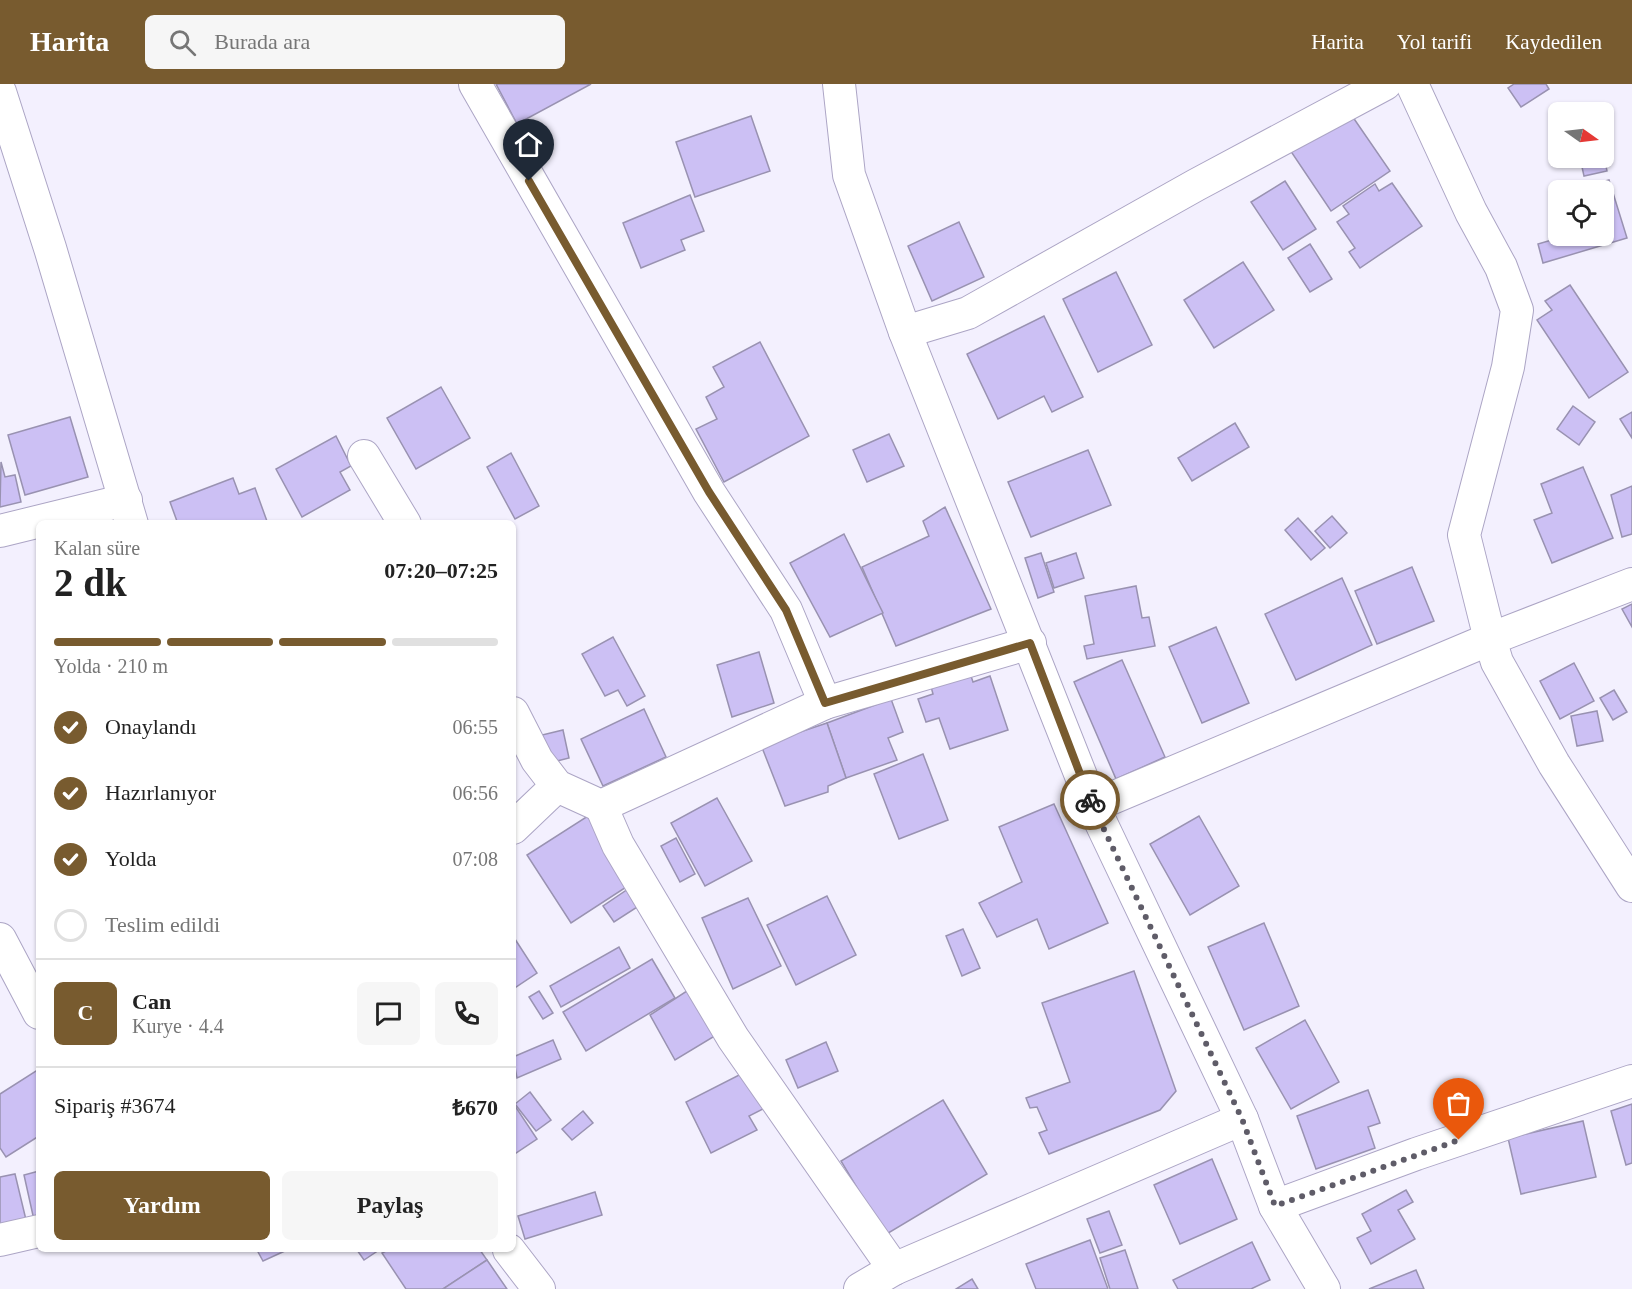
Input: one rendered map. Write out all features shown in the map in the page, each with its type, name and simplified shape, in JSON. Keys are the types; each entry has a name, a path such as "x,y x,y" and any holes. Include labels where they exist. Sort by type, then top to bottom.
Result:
{"street":[{"path":"475,84 709,492 786,610 825,703"},
{"path":"839,84 849,175 905,332 1093,806 1242,1119 1275,1206 1324,1289"},
{"path":"905,332 968,313 1196,185 1385,84"},
{"path":"1412,84 1471,212 1501,267 1517,310 1508,367 1464,535 1490,639 1497,662 1554,764 1632,886"},
{"path":"0,92 129,512 75,520"},
{"path":"364,456 403,520"},
{"path":"0,531 36,526"},
{"path":"1093,806 1490,639 1632,584"},
{"path":"601,806 825,703 1030,643"},
{"path":"516,719 537,760 557,786 601,806 618,845 733,1038 894,1269"},
{"path":"516,825 557,786"},
{"path":"0,939 36,1007"},
{"path":"1275,1206 1416,1154 1632,1081"},
{"path":"860,1289 894,1269 1242,1119"},
{"path":"0,1240 36,1232"},
{"path":"511,1252 539,1289"}],"building":[{"path":"496,84 591,84 517,124"},
{"path":"1514,84 1546,84 1549,89 1521,107 1508,88"},
{"path":"1348,110 1390,171 1331,211 1290,150"},
{"path":"751,116 770,171 695,197 676,142"},
{"path":"1582,168 1606,168 1607,171 1584,176"},
{"path":"1285,181 1316,229 1283,250 1251,202"},
{"path":"1392,183 1422,226 1360,268 1349,252 1355,248 1337,222 1349,214 1343,206 1375,184 1379,191"},
{"path":"690,195 704,231 681,240 685,250 641,268 623,223"},
{"path":"1614,196 1627,238 1614,242"},
{"path":"959,222 984,277 932,301 908,246"},
{"path":"1548,241 1548,246 1600,246 1543,263 1538,244"},
{"path":"1310,244 1332,279 1310,292 1288,258"},
{"path":"1243,262 1274,310 1214,348 1184,300"},
{"path":"1116,272 1152,345 1098,372 1063,299"},
{"path":"1570,285 1628,372 1589,398 1537,320 1552,310 1545,301"},
{"path":"1044,316 1083,397 1052,412 1044,396 998,419 967,354"},
{"path":"760,342 809,436 724,482 696,429 717,419 706,397 724,387 713,367"},
{"path":"441,387 470,438 416,469 387,418"},
{"path":"1573,406 1595,422 1579,445 1557,429"},
{"path":"1632,412 1632,438 1620,419"},
{"path":"70,417 88,477 25,495 8,435"},
{"path":"1235,423 1249,447 1192,481 1178,458"},
{"path":"889,434 904,466 867,482 853,450"},
{"path":"336,436 351,466 340,472 350,490 302,517 276,469"},
{"path":"1088,450 1111,505 1031,537 1008,482"},
{"path":"511,453 539,506 515,519 487,467"},
{"path":"1,462 5,477 15,475 21,502 0,507"},
{"path":"1583,467 1613,538 1552,563 1534,520 1552,513 1541,484"},
{"path":"233,478 239,494 255,488 267,520 177,520 170,502"},
{"path":"1632,486 1632,534 1622,537 1611,495"},
{"path":"945,507 991,609 896,646 862,567 929,536 923,521"},
{"path":"1332,516 1347,533 1330,548 1315,531"},
{"path":"1298,518 1325,548 1311,560 1285,530"},
{"path":"844,534 883,613 830,637 790,563"},
{"path":"1041,553 1054,592 1038,598 1025,558"},
{"path":"1076,553 1084,578 1054,588 1046,563"},
{"path":"1412,567 1434,621 1377,644 1355,591"},
{"path":"1342,578 1372,645 1296,680 1265,614"},
{"path":"1136,586 1142,618 1149,617 1155,646 1087,659 1084,646 1094,644 1085,596"},
{"path":"1632,604 1632,627 1622,609"},
{"path":"1216,627 1249,703 1202,723 1169,647"},
{"path":"613,637 645,696 627,706 618,690 605,696 582,654"},
{"path":"759,652 774,703 732,717 717,665"},
{"path":"1122,660 1165,757 1116,779 1074,682"},
{"path":"1574,663 1594,701 1560,719 1540,681"},
{"path":"969,670 973,682 990,676 1008,730 950,749 939,718 926,722 918,699 933,694 930,683"},
{"path":"1614,690 1627,712 1613,720 1600,698"},
{"path":"891,699 903,732 888,738 897,760 846,778 827,723"},
{"path":"644,709 666,757 603,786 581,739"},
{"path":"1597,711 1603,741 1577,746 1571,716"},
{"path":"827,723 846,778 828,786 828,792 785,806 761,745"},
{"path":"563,730 569,758 549,763 542,735"},
{"path":"923,754 948,820 899,839 874,774"},
{"path":"717,798 752,861 705,886 671,823"},
{"path":"1054,804 1108,923 1049,949 1037,919 997,937 979,903 1022,882 999,827"},
{"path":"591,814 634,882 571,923 527,855"},
{"path":"1199,816 1239,886 1190,915 1150,844"},
{"path":"676,838 695,874 680,882 661,846"},
{"path":"634,885 645,902 614,922 603,906"},
{"path":"827,896 856,955 796,985 767,925"},
{"path":"748,898 781,966 733,989 702,918"},
{"path":"1264,923 1299,1006 1244,1030 1208,947"},
{"path":"963,929 980,968 962,976 946,936"},
{"path":"516,941 537,973 516,987"},
{"path":"619,947 630,968 561,1007 550,986"},
{"path":"652,959 675,998 586,1051 563,1012"},
{"path":"1134,971 1176,1091 1160,1110 1049,1154 1039,1133 1047,1130 1037,1107 1030,1108 1026,1098 1070,1082 1042,1003"},
{"path":"696,985 723,1031 675,1060 650,1015"},
{"path":"539,991 553,1013 543,1019 529,997"},
{"path":"1305,1020 1339,1082 1291,1109 1256,1048"},
{"path":"553,1040 561,1059 517,1078 516,1056"},
{"path":"826,1042 838,1071 798,1088 786,1060"},
{"path":"36,1071 36,1138 6,1157 0,1148 0,1094"},
{"path":"745,1072 763,1109 749,1116 757,1130 711,1153 686,1102"},
{"path":"1368,1090 1380,1123 1368,1127 1375,1148 1316,1169 1297,1116"},
{"path":"530,1092 551,1120 536,1131 516,1103"},
{"path":"943,1100 987,1174 885,1235 841,1161"},
{"path":"1632,1104 1632,1163 1626,1165 1611,1111"},
{"path":"516,1108 537,1139 516,1153"},
{"path":"583,1111 593,1123 572,1140 562,1129"},
{"path":"1583,1121 1596,1177 1521,1194 1508,1138"},
{"path":"1212,1159 1237,1219 1180,1244 1154,1185"},
{"path":"36,1172 36,1220 34,1220 24,1175"},
{"path":"15,1174 27,1224 0,1231 0,1177"},
{"path":"1406,1190 1413,1202 1398,1210 1415,1239 1371,1264 1357,1238 1371,1231 1362,1214"},
{"path":"595,1192 602,1215 525,1239 518,1216"},
{"path":"1109,1211 1122,1245 1100,1253 1087,1219"},
{"path":"1090,1240 1108,1289 1036,1289 1026,1264"},
{"path":"1252,1242 1270,1280 1251,1289 1178,1289 1173,1280"},
{"path":"1125,1250 1138,1289 1110,1289 1100,1258"},
{"path":"258,1252 283,1252 263,1261"},
{"path":"358,1252 376,1252 364,1260"},
{"path":"481,1252 487,1260 443,1289 406,1289 382,1253"},
{"path":"487,1260 507,1289 443,1289"},
{"path":"1416,1270 1424,1289 1369,1289"},
{"path":"972,1279 978,1289 956,1289"}],"way so far":[{"path":"1090,800 1242,1119 1275,1206 1459,1140"}],"route":[{"path":"529,181 709,492 786,610 825,703 1030,643 1090,800"}]}
